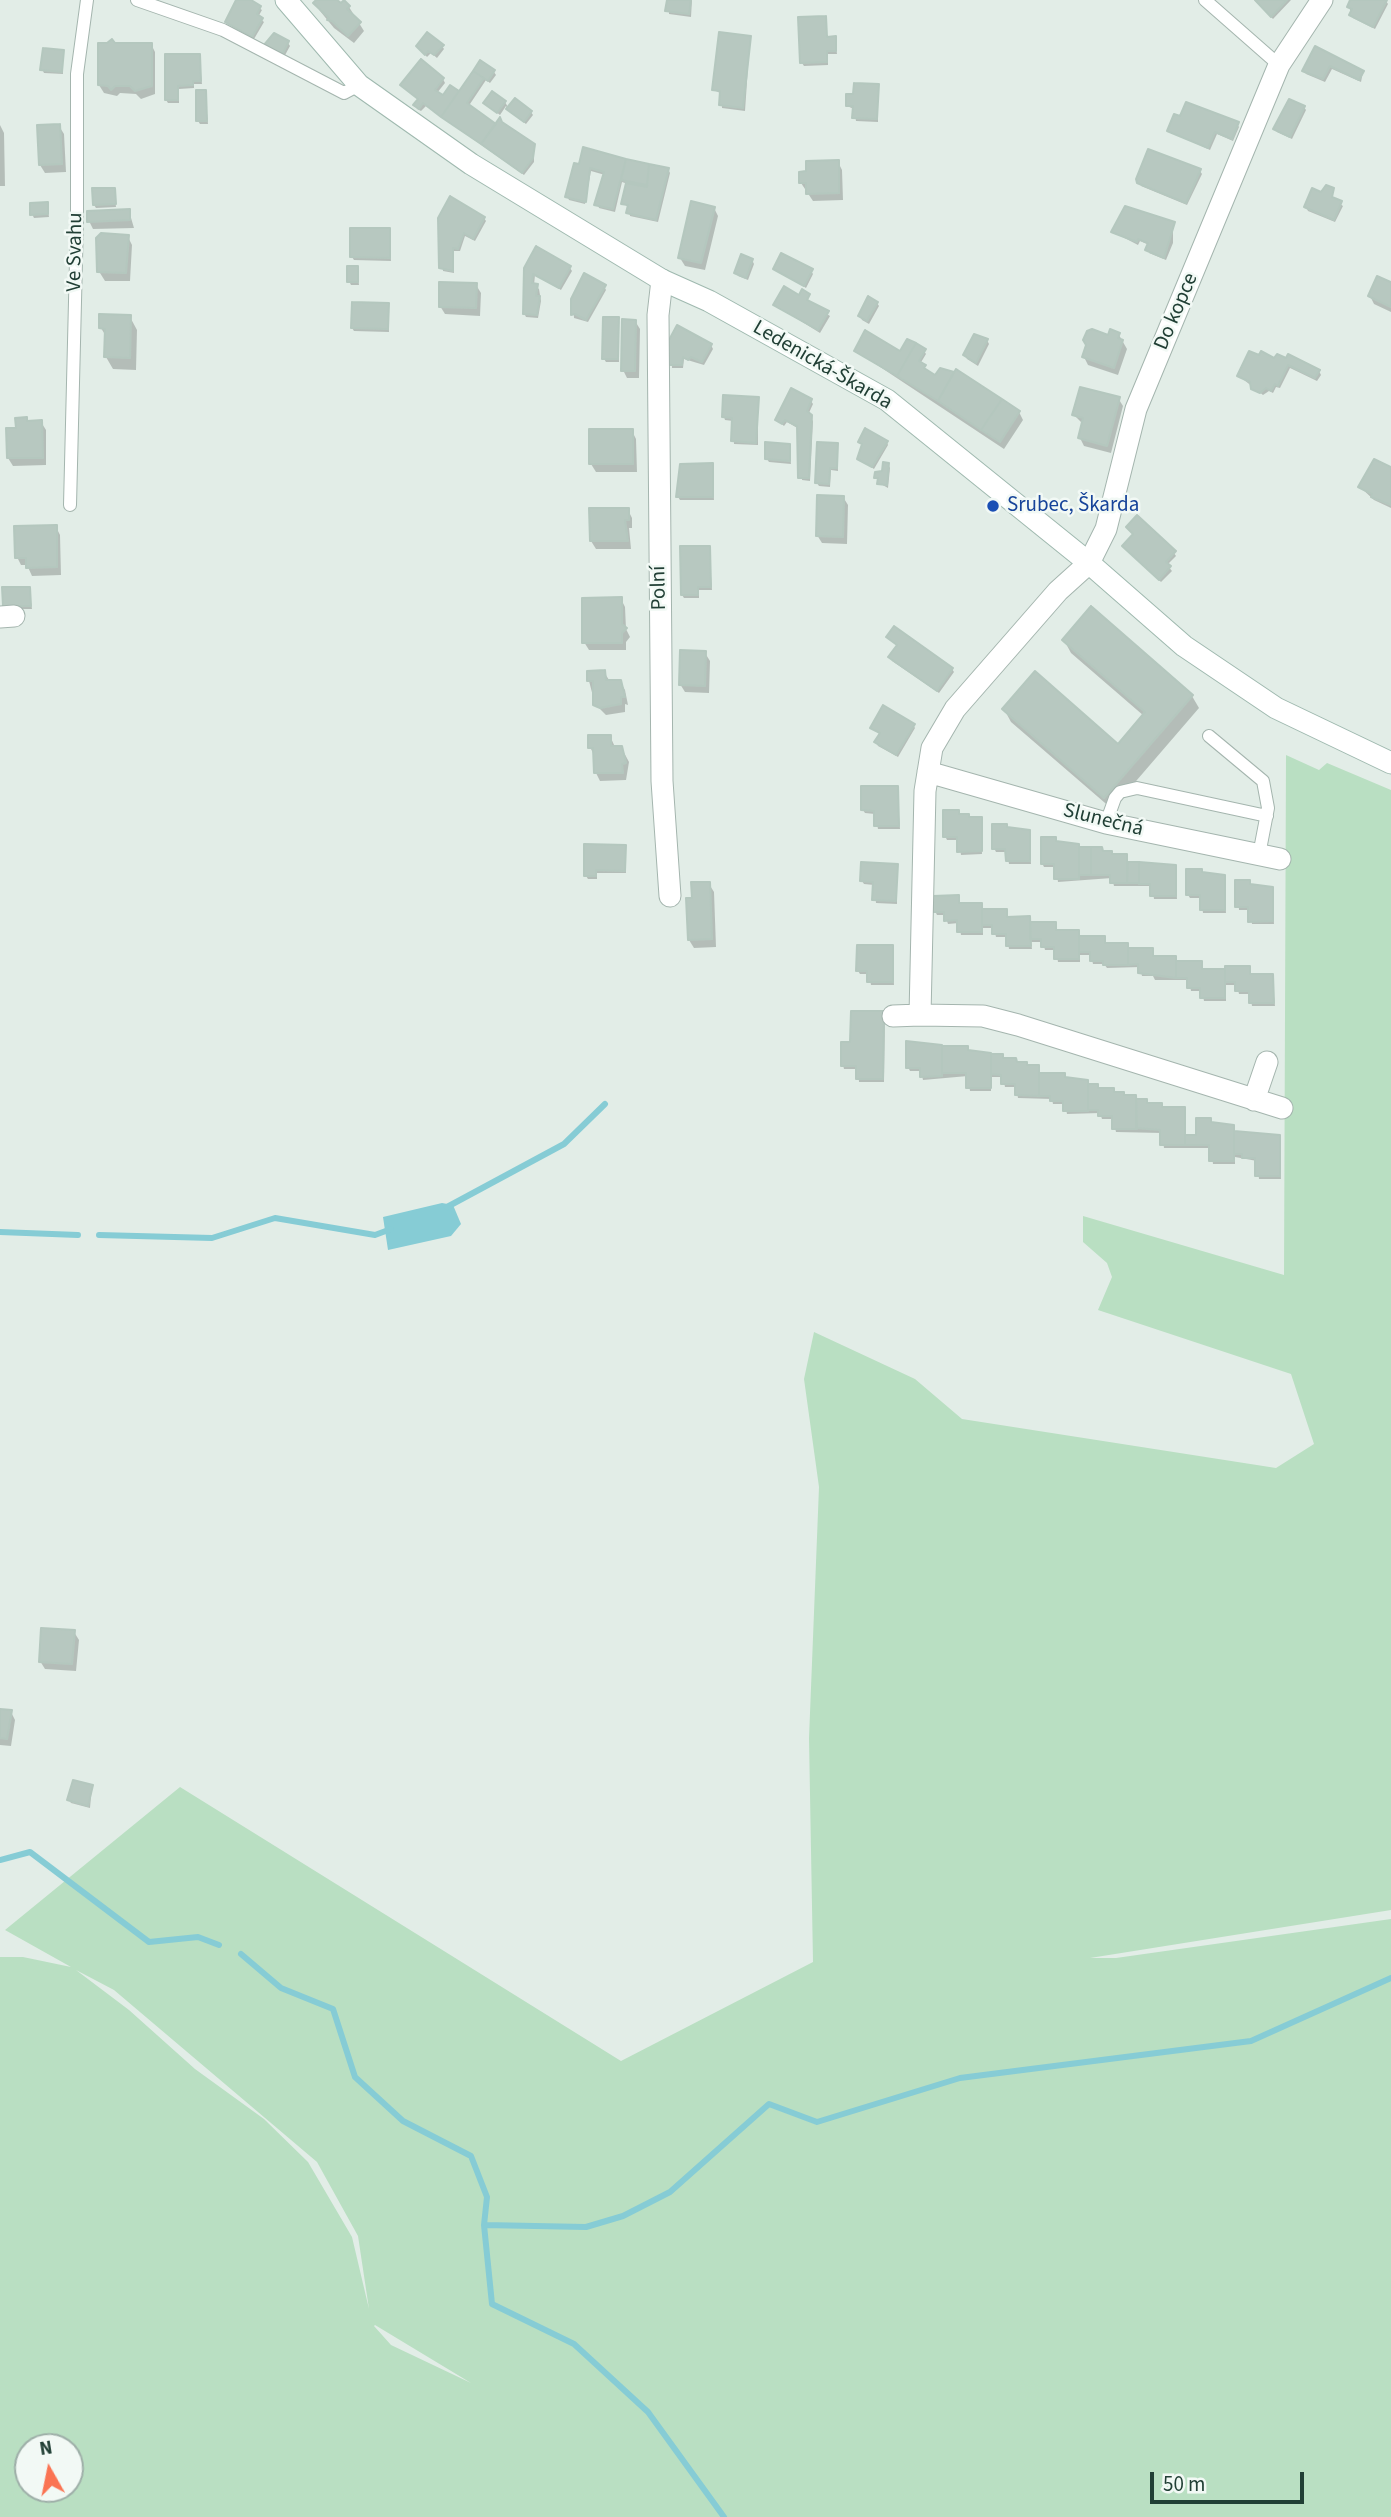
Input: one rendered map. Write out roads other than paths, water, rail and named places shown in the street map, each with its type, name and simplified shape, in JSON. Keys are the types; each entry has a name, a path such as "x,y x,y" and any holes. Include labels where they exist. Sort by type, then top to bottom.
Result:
{"street":[{"name":"Ledenická-Škarda","path":"286,0 359,85 471,164 662,280 709,301 887,400 1088,563 1184,646 1276,708 1391,762"},
{"name":"Do kopce","path":"1088,563 1106,529 1136,409 1279,65 1322,0"},
{"name":"Polní","path":"662,280 658,316 662,767 670,895"},
{"path":"920,1015 928,772 932,748 955,709 1058,591 1088,563"},
{"name":"Slunečná","path":"928,772 1106,823 1269,857"},
{"path":"893,1016 983,1016 1282,1108"},
{"path":"1254,1100 1267,1062"}],"lane":[{"name":"Ve Svahu","path":"70,505 78,220 77,74 87,0"},
{"path":"136,0 223,30 344,93 359,85"},
{"path":"1205,0 1279,65"},
{"path":"1209,736 1263,781 1267,792 1269,857"},
{"path":"1106,823 1120,792 1137,788 1267,816"}],"water":[{"path":"442,1203 453,1205 461,1224 451,1236 388,1250 383,1217"}],"waterway":[{"path":"447,1207 564,1144 605,1104"},
{"path":"99,1235 212,1238 275,1218 375,1235 391,1229"},
{"path":"0,1232 78,1235"},
{"path":"0,1860 30,1852 149,1942 198,1937 219,1945"},
{"path":"241,1954 281,1988 333,2009 355,2077 403,2121 471,2156 487,2197 484,2225 492,2304 574,2344 648,2412 724,2517"},
{"path":"484,2225 586,2227 623,2216 670,2192 769,2104 817,2122 960,2078 1251,2041 1391,1978"}],"place":[{"name":"Srubec, Škarda","path":"993,506"}]}
